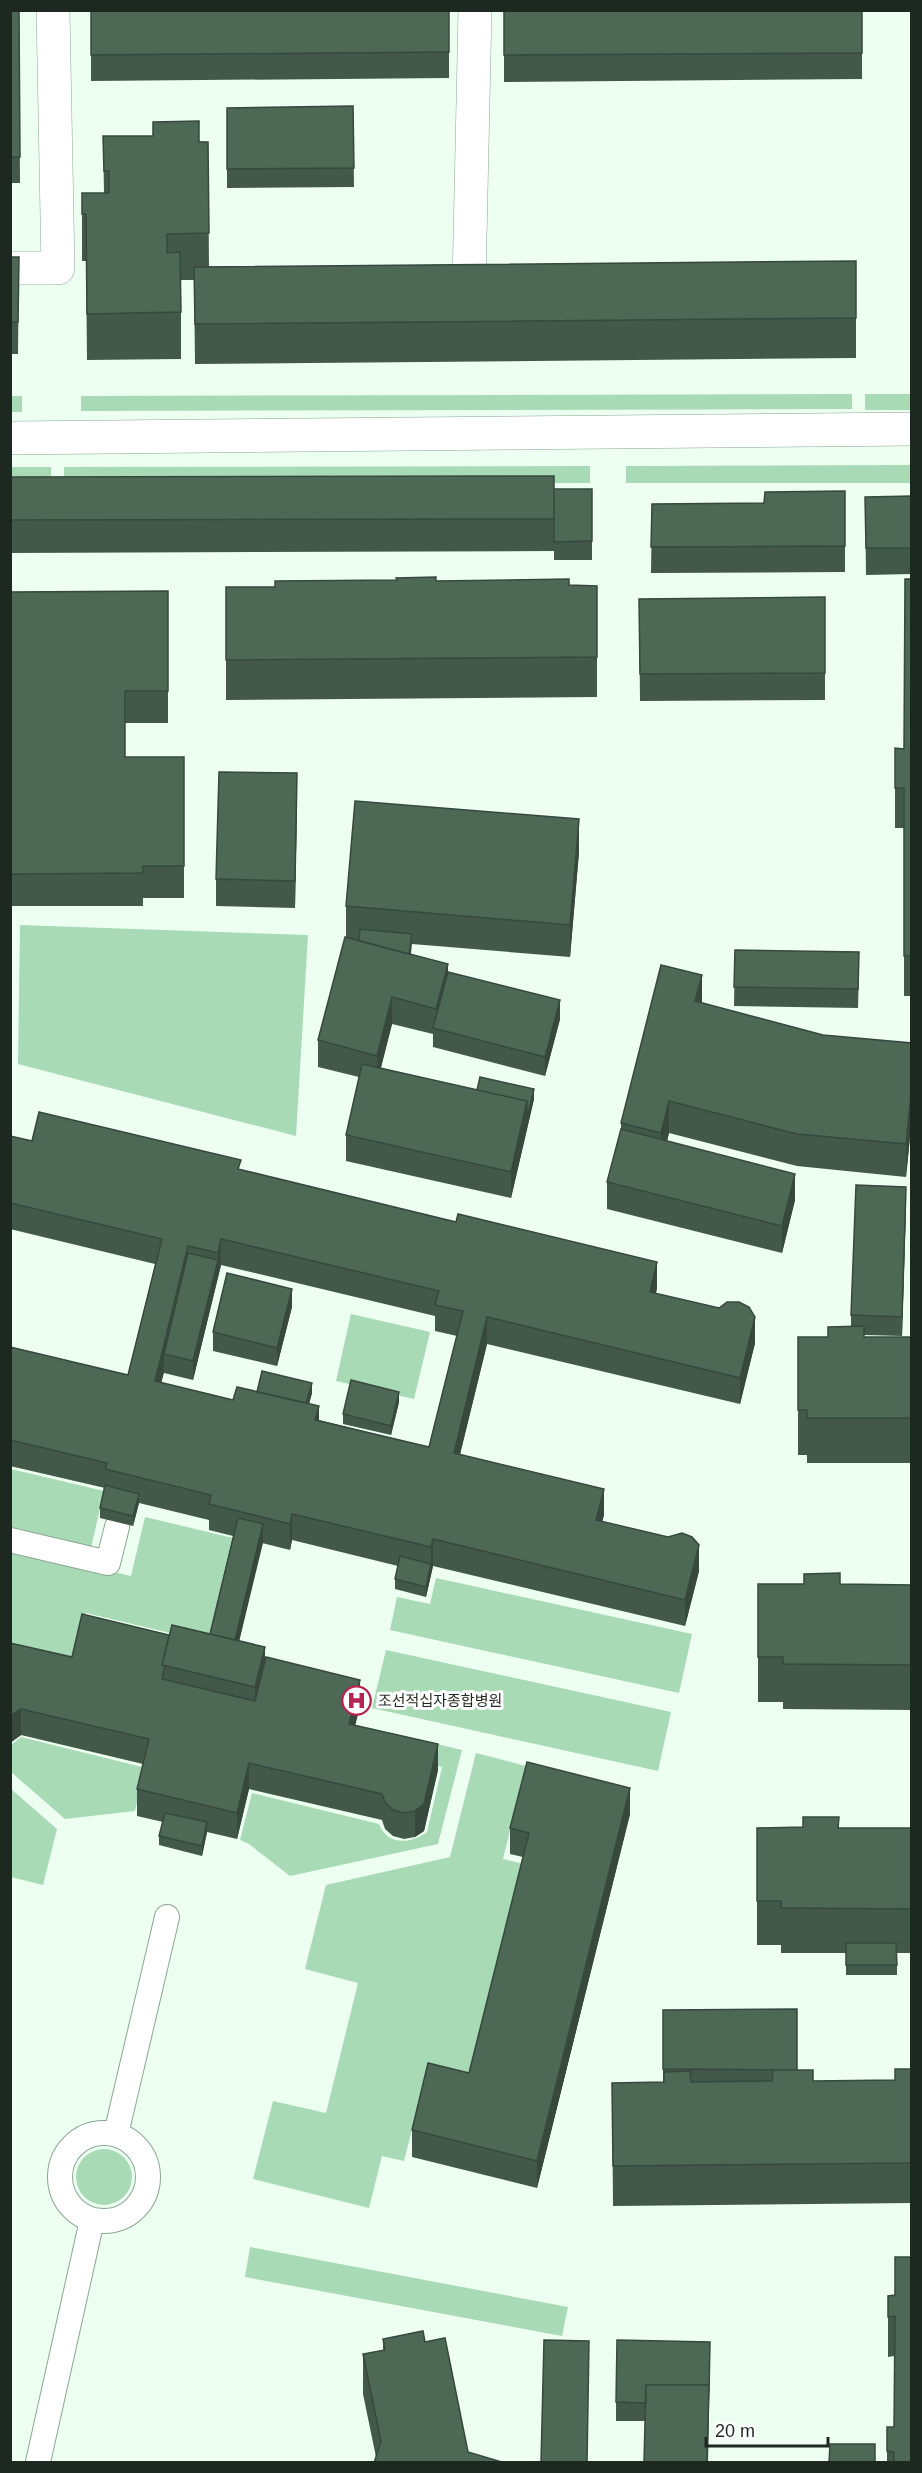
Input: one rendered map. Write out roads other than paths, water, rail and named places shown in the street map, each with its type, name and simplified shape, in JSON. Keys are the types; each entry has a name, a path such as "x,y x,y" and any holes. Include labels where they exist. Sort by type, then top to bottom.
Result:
{"street":[{"path":"10,268 58,268 53,10"},
{"path":"434,284 481,284 475,10"},
{"path":"10,438 912,429"}],"lane":[{"path":"10,1540 108,1563 117,1527"},
{"path":"116,2134 167,1917"},
{"path":"116,2134 134,2145 146,2162 149,2175 147,2189 141,2202 132,2212 120,2219 106,2222 92,2220 79,2215 62,2193 59,2180 61,2165 76,2142 88,2135 116,2134"},
{"path":"38,2463 92,2220"}],"place":[{"name":"조선적십자종합병원","path":"357,1700"}]}
